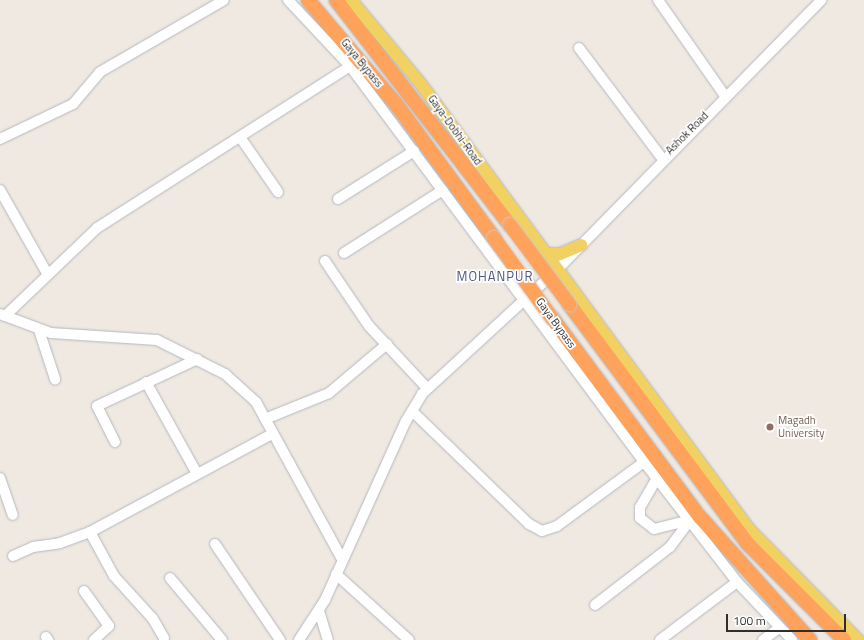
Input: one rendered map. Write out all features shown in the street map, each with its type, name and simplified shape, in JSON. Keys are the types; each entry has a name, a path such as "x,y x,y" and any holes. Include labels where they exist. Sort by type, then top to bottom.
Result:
{"highway":[{"name":"Gaya Bypass","path":"308,0 396,104 552,318 700,517 810,640"},
{"path":"336,0 510,226 748,544 844,640"}],"main road":[{"name":"Gaya-Dobhi-Road","path":"351,0 421,84 555,268 749,528 858,640"},
{"path":"545,254 560,254 581,245"}],"street":[{"path":"0,139 73,104 100,72 224,0"},
{"path":"288,0 350,66 644,462 737,582 792,640"},
{"path":"658,0 725,96"},
{"name":"Ashok Road","path":"299,640 319,610 412,411 427,388 524,300 555,268 581,245 662,158 821,0"},
{"path":"579,48 662,158"},
{"path":"342,559 265,419 249,394 198,359 157,340 39,330 2,315 47,273 117,213 240,138 350,66"},
{"path":"240,138 278,192"},
{"path":"338,199 414,151"},
{"path":"0,190 47,273"},
{"path":"344,253 443,190"},
{"path":"325,261 363,317 427,388"},
{"path":"39,330 55,379"},
{"path":"265,419 329,394 387,344"},
{"path":"115,442 96,407 146,382 198,359"},
{"path":"146,382 196,472"},
{"path":"412,411 530,524 542,531 557,526 644,462"},
{"path":"13,556 33,546 60,543 90,532 196,472 272,434"},
{"path":"0,478 13,515"},
{"path":"657,478 640,507 640,518 654,529 690,520"},
{"path":"595,605 670,547 690,520"},
{"path":"90,532 114,576 153,619 166,639"},
{"path":"215,544 280,640"},
{"path":"336,574 409,640"},
{"path":"170,578 222,640"},
{"path":"660,640 737,582"},
{"path":"84,590 109,626 94,640"},
{"path":"319,610 328,640"},
{"path":"763,640 779,628"}],"place":[{"name":"Magadh University","path":"770,427"}],"district":[{"name":"MOHANPUR","path":"495,276"}]}
